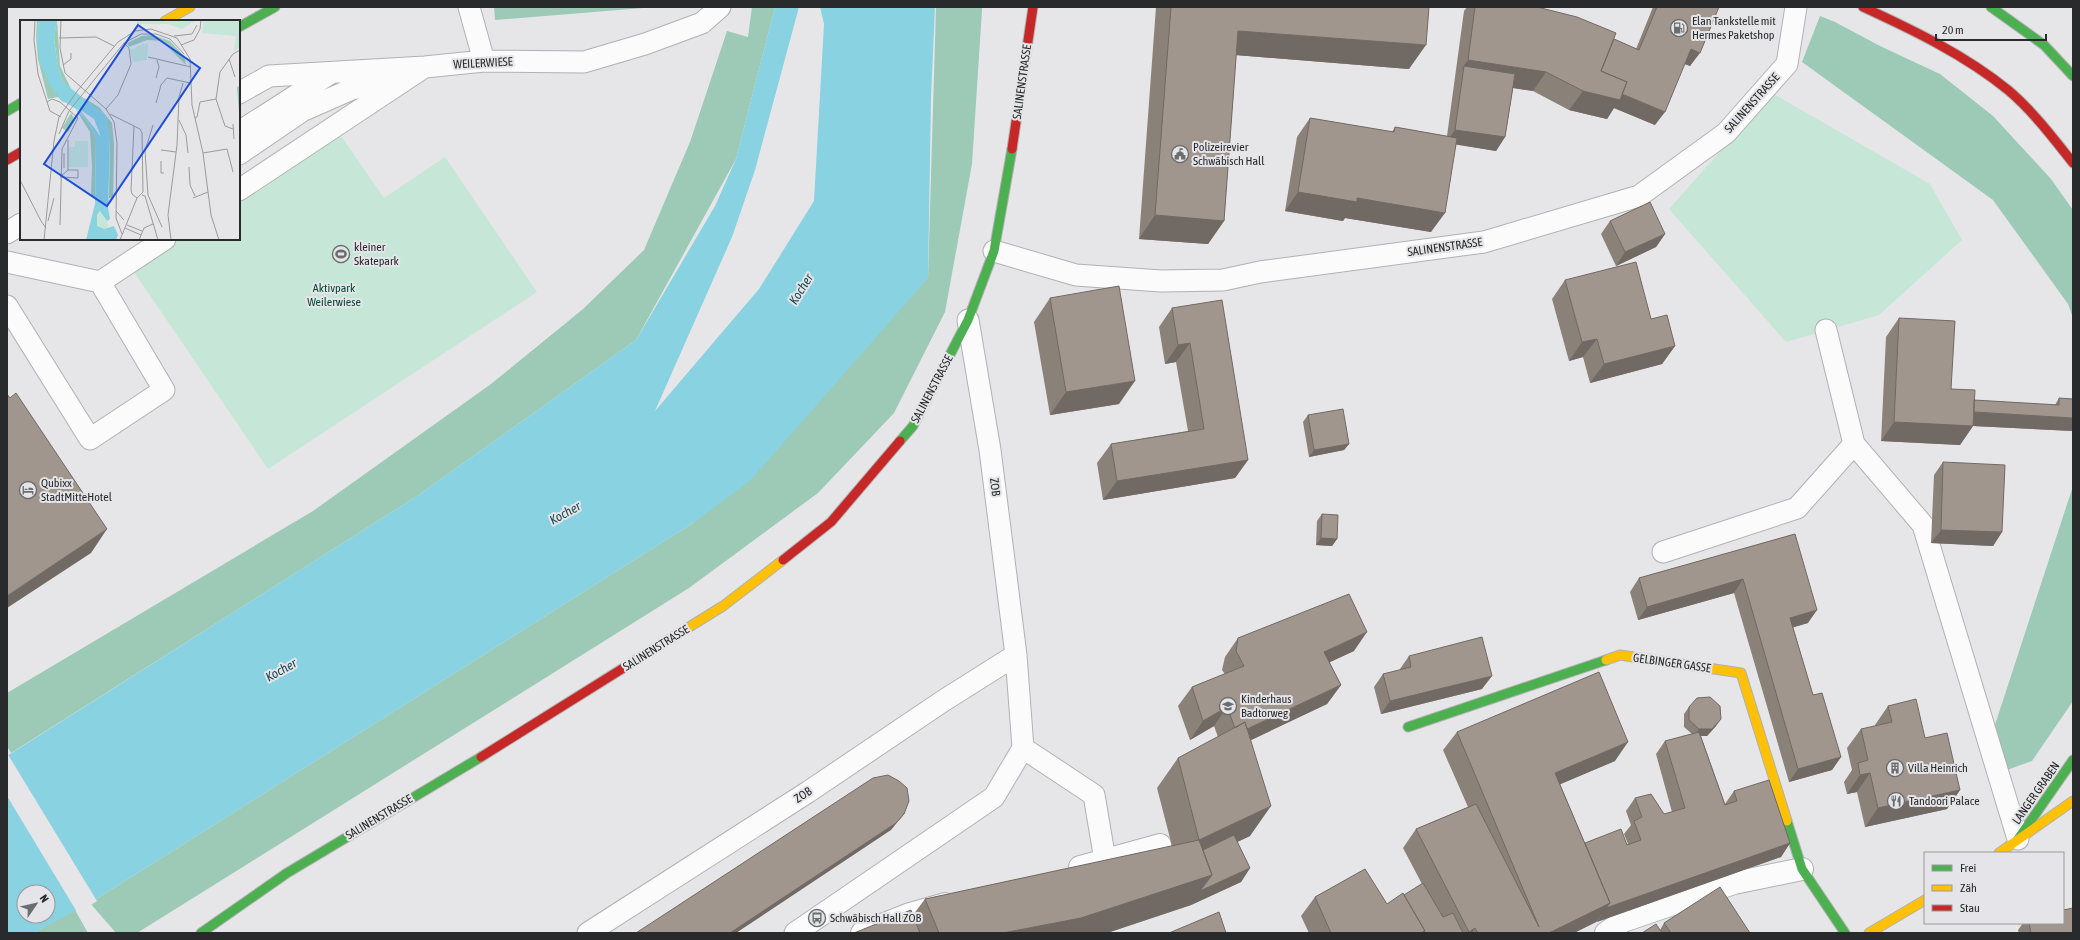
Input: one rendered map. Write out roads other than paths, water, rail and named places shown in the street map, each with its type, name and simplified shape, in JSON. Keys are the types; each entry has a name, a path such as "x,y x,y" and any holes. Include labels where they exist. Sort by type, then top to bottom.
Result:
{"street":[{"path":"167,20 190,7"},
{"path":"240,26 275,7"},
{"name":"SALINENSTRASSE","path":"202,933 287,873 504,743 724,606 831,522 913,426 968,320 994,251 1014,138 1033,7"},
{"path":"1863,7 1896,22 1967,61 2010,91 2048,131 2073,163"},
{"path":"1991,7 2044,45 2073,76"},
{"path":"7,111 20,104"},
{"path":"7,160 20,153"},
{"name":"GELBINGER GASSE","path":"1408,727 1620,655 1741,673 1802,869 1845,933"},
{"name":"LANGER GRABEN","path":"2018,839 2073,760"},
{"name":"LANGER GRABEN","path":"2000,852 2073,801"},
{"path":"1060,873 1160,845"},
{"path":"1606,933 1623,921 1734,883 1802,869"},
{"path":"862,933 910,914 962,899"},
{"path":"1869,933 1924,901"}],"lane":[{"path":"469,7 484,61"},
{"name":"WEILERWIESE","path":"240,93 269,76 425,67 484,61 584,62 645,44 702,23 720,7"},
{"name":"SALINENSTRASSE","path":"994,251 1076,274 1162,281 1223,280 1260,272 1484,242 1639,196 1726,133 1787,64 1796,7"},
{"path":"240,153 302,111 352,89 425,67"},
{"path":"240,189 425,67"},
{"path":"240,131 333,72"},
{"path":"240,102 280,76"},
{"path":"7,233 20,225"},
{"path":"7,262 100,282 163,240"},
{"path":"7,306 90,439 164,390 100,282"},
{"name":"ZOB","path":"968,320 990,450 1016,656 1023,748"},
{"path":"1826,330 1854,444 1923,525 2018,839"},
{"path":"1663,552 1797,508 1854,444"},
{"name":"ZOB","path":"588,933 808,792 943,701 1016,656"},
{"path":"795,933 994,797 1023,748 1094,795 1105,860"}],"water":[{"name":"Kocher","path":"775,7 799,7 755,170 732,237 655,411 759,289 814,201 824,24 820,7 935,7 931,97 928,278 750,481 693,523 90,903 56,921 56,884 16,884 16,924 50,924 33,933 7,933 7,756 417,496 636,340 715,206 736,159"}],"place":[{"name":"Elan Tankstelle mit Hermes Paketshop","path":"1679,28"},
{"name":"Polizeirevier Schwäbisch Hall","path":"1180,154"},
{"name":"kleiner Skatepark","path":"341,254"},
{"name":"Qubixx StadtMitteHotel","path":"28,490"},
{"name":"Kinderhaus Badtorweg","path":"1228,706"},
{"name":"Villa Heinrich","path":"1895,768"},
{"name":"Tandoori Palace","path":"1896,801"},
{"name":"Schwäbisch Hall ZOB","path":"817,918"}],"park label":[{"name":"Aktivpark Weilerwiese","path":"334,295"}]}
